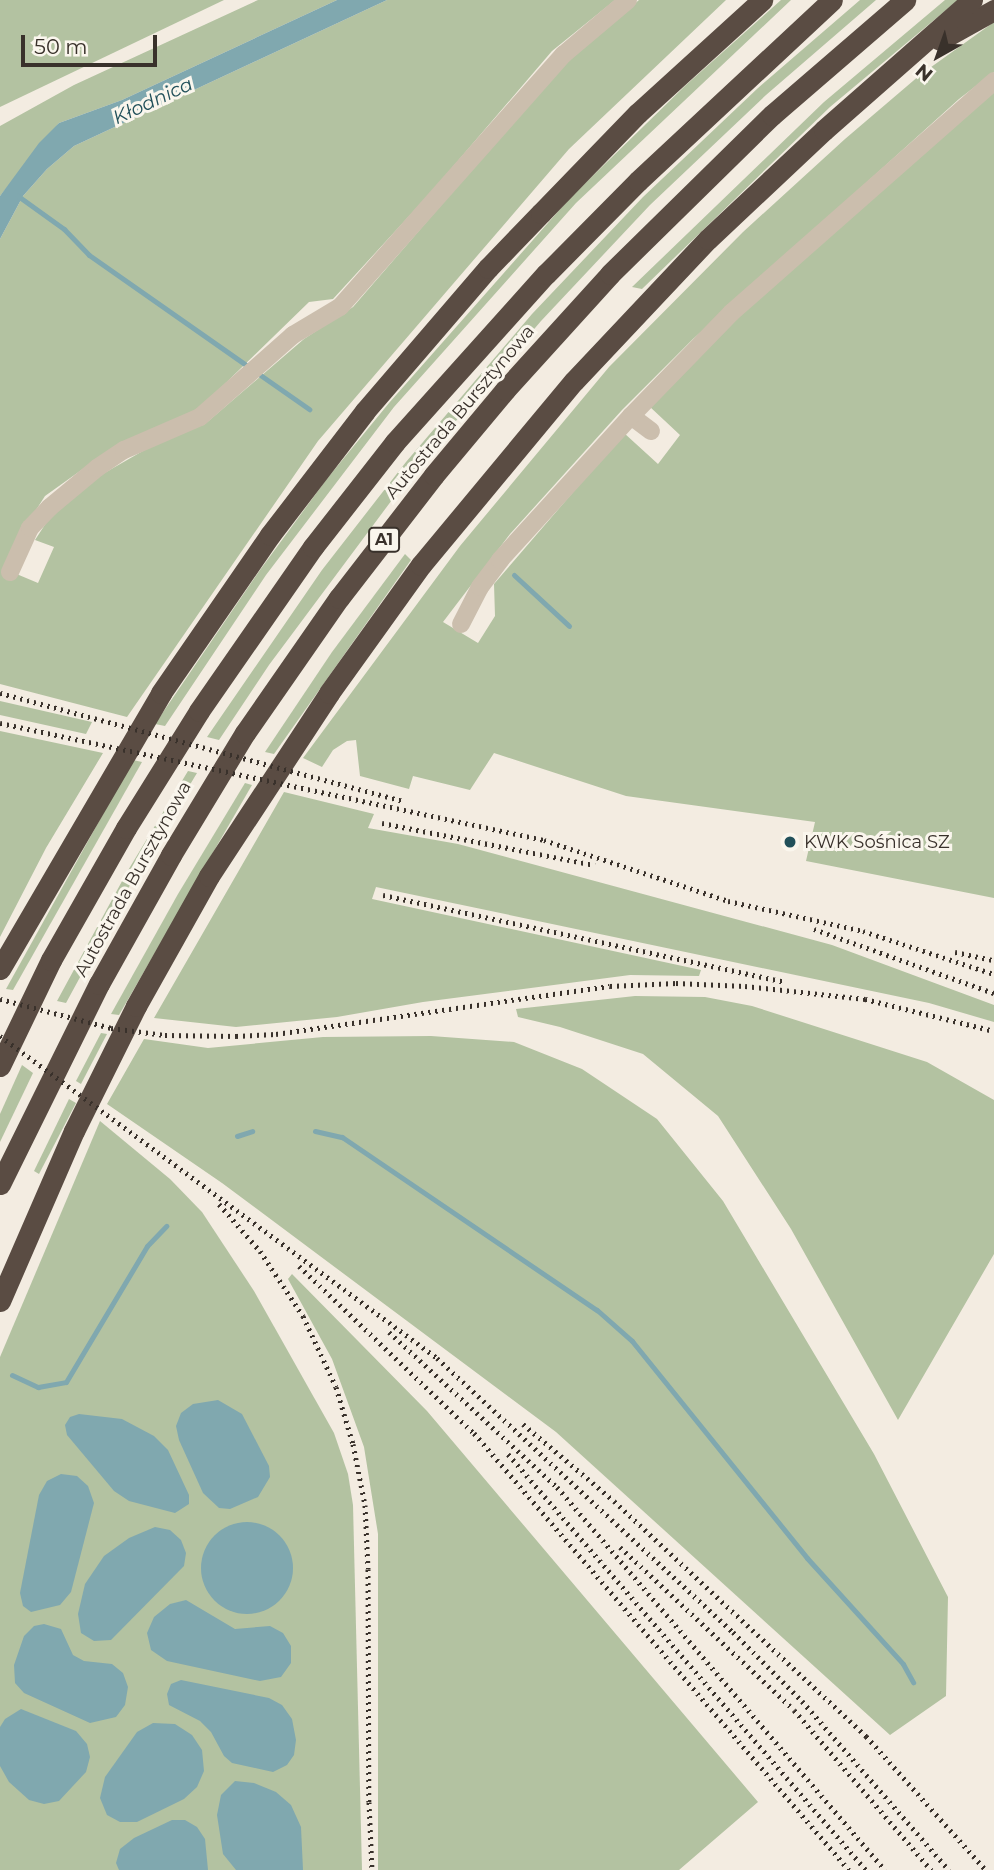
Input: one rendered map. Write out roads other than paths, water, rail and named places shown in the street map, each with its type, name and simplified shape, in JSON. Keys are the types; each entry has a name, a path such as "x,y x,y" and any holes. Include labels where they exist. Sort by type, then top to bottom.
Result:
{"highway":[{"name":"Autostrada Bursztynowa","path":"0,1066 51,960 126,828 199,711 313,547 395,442 546,274 668,153 832,0"},
{"name":"Autostrada Bursztynowa","path":"0,1184 93,996 177,845 245,733 339,598 443,464 610,274 772,115 905,0"},
{"path":"0,1301 74,1130 136,1006 216,865 374,629 498,469 616,334 708,239 972,0"},
{"path":"0,969 160,693 270,535 365,411 532,222 639,113 760,2"},
{"path":"905,59 994,10"}],"lane":[{"path":"10,572 30,528 49,508 97,468 124,450 200,417 293,335 340,307 563,55 628,0"},
{"path":"461,624 480,587 500,560 631,416 731,313 994,81"},
{"path":"631,416 651,431"}],"water":[{"name":"Kłodnica","path":"337,0 387,0 74,146 47,169 23,196 0,239 0,196 39,143 59,123 122,100"},
{"path":"218,1400 242,1414 269,1466 270,1477 258,1497 230,1509 219,1508 203,1493 179,1440 176,1426 181,1413 193,1404"},
{"path":"79,1414 122,1419 154,1436 168,1450 189,1495 189,1504 175,1513 129,1501 114,1491 67,1435 65,1425 70,1417"},
{"path":"61,1474 77,1476 88,1486 94,1503 71,1592 60,1605 31,1612 23,1606 20,1593 39,1495 47,1481"},
{"path":"247,1522 265,1525 280,1535 290,1550 293,1568 290,1586 280,1601 265,1611 247,1614 229,1611 214,1601 204,1586 201,1568 204,1550 214,1535 229,1525"},
{"path":"155,1527 170,1530 181,1540 186,1553 184,1566 111,1640 94,1641 81,1633 78,1614 85,1584 104,1556 129,1538"},
{"path":"186,1600 235,1629 270,1626 283,1633 291,1646 291,1663 281,1677 260,1681 167,1661 151,1650 147,1633 154,1617 170,1604"},
{"path":"44,1624 61,1629 73,1655 84,1661 112,1664 123,1673 128,1687 125,1705 116,1717 90,1723 24,1693 15,1683 14,1665 24,1636 34,1626"},
{"path":"181,1680 269,1698 282,1705 292,1719 296,1740 294,1755 287,1765 273,1772 232,1763 224,1756 211,1732 200,1721 169,1705 167,1694 171,1684"},
{"path":"21,1709 76,1731 87,1744 90,1757 86,1772 59,1801 44,1804 29,1800 9,1782 0,1766 0,1727 5,1719"},
{"path":"153,1723 175,1724 192,1735 202,1750 204,1771 197,1787 184,1799 137,1822 120,1822 107,1815 100,1798 105,1777 137,1732"},
{"path":"235,1781 254,1783 276,1792 291,1805 301,1827 303,1870 236,1870 223,1854 217,1815 221,1795"},
{"path":"172,1820 185,1820 197,1827 205,1839 208,1870 119,1870 116,1863 120,1849 134,1838"}],"waterway":[{"path":"18,196 64,229 89,255 309,409"},
{"path":"514,575 569,626"},
{"path":"237,1136 252,1131"},
{"path":"315,1131 342,1137 597,1310 632,1341 807,1558 903,1664 913,1682"},
{"path":"12,1375 38,1387 66,1382 147,1246 166,1226"}],"railway":[{"path":"0,693 402,801"},
{"path":"0,723 544,840 728,901 863,931 994,974"},
{"path":"382,823 595,865"},
{"path":"383,895 786,982"},
{"path":"814,929 994,993"},
{"path":"955,952 994,960"},
{"path":"0,999 111,1028 165,1035 236,1036 276,1034 610,986 676,983 745,986 865,999 994,1031"},
{"path":"0,1036 437,1358 733,1632 802,1701 949,1870"},
{"path":"219,1204 260,1251 303,1316 336,1387 353,1444 365,1505 368,1569 372,1870"},
{"path":"299,1266 474,1433 849,1870"},
{"path":"389,1332 557,1487 885,1870"},
{"path":"523,1424 614,1501 866,1736 986,1870"},
{"path":"508,1454 866,1870"},
{"path":"620,1547 794,1710 931,1870"}],"place":[{"name":"KWK Sośnica SZ","path":"790,842"}]}
